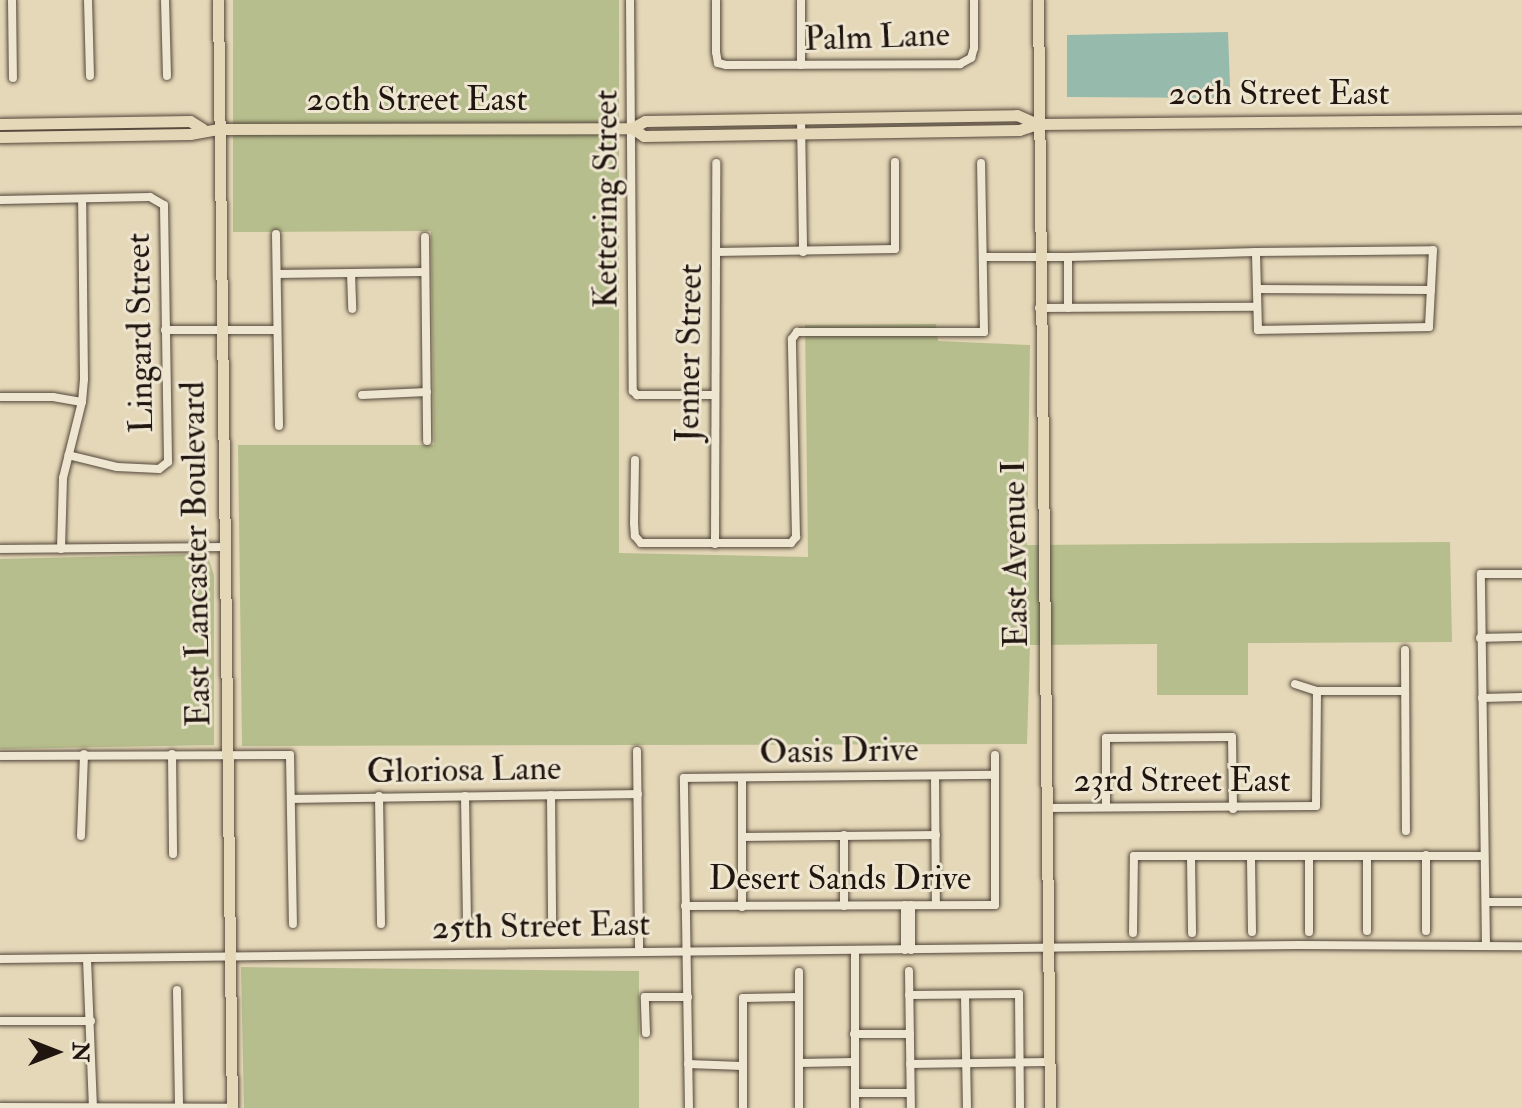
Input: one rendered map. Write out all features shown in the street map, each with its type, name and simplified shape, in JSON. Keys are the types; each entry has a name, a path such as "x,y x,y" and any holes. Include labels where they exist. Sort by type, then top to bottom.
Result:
{"main road":[{"name":"East Lancaster Boulevard","path":"218,0 232,1108"},
{"name":"East Avenue I","path":"1038,0 1050,1108"},
{"name":"20th Street East","path":"0,137 190,134 203,129 632,128 645,121 1017,115 1037,124"},
{"name":"20th Street East","path":"632,128 644,136 1019,130 1037,124 1522,120"},
{"name":"20th Street East","path":"0,124 190,121 203,129"}],"street":[{"path":"12,0 13,78"},
{"path":"88,0 90,76"},
{"path":"165,0 167,76"},
{"name":"Kettering Street","path":"630,0 633,391 637,395 713,395"},
{"name":"Palm Lane","path":"716,0 716,52 718,63 726,65 960,64 971,58 974,48 974,0"},
{"path":"801,0 801,65"},
{"path":"801,119 803,252"},
{"path":"716,252 895,249 895,162"},
{"name":"Jenner Street","path":"715,544 716,163"},
{"path":"635,460 634,523 635,536 641,543 791,543 796,537 792,339 797,332 984,332 981,163"},
{"name":"Lingard Street","path":"68,455 117,467 159,469 165,466 169,458 164,214 160,200 150,197 82,199"},
{"path":"0,200 82,199 82,402 61,495 61,549"},
{"path":"276,234 279,426"},
{"path":"425,237 427,441"},
{"path":"983,257 1068,257 1256,252 1433,250 1429,327 1258,330 1256,252"},
{"path":"1068,257 1068,308"},
{"path":"277,274 425,272"},
{"path":"351,273 352,309"},
{"path":"1257,289 1431,290"},
{"path":"1039,308 1257,307"},
{"path":"165,330 277,330"},
{"path":"362,395 427,392"},
{"path":"0,397 53,397 82,402"},
{"path":"0,549 224,547"},
{"path":"1522,574 1481,574 1480,638 1486,946 1522,946"},
{"path":"1480,638 1522,637"},
{"path":"1405,650 1406,831"},
{"path":"1295,684 1317,691 1405,691"},
{"name":"23rd Street East","path":"1047,808 1316,806 1317,691"},
{"path":"1482,698 1522,697"},
{"path":"1106,807 1106,738 1232,737 1233,809"},
{"path":"637,751 639,951"},
{"path":"81,836 84,754"},
{"path":"172,754 173,854"},
{"path":"0,756 290,755 293,924"},
{"path":"995,755 995,775"},
{"name":"Oasis Drive","path":"685,906 684,778 995,775"},
{"name":"Desert Sands Drive","path":"685,906 995,905 995,775"},
{"path":"935,776 936,904"},
{"path":"742,778 742,907"},
{"name":"Gloriosa Lane","path":"291,799 638,794"},
{"path":"551,795 552,922"},
{"path":"379,796 381,924"},
{"path":"465,796 467,923"},
{"path":"844,835 844,906"},
{"path":"743,837 936,835"},
{"path":"1426,855 1426,931"},
{"path":"1133,933 1134,856 1251,859 1483,856"},
{"path":"1367,856 1367,931"},
{"path":"1309,857 1309,932"},
{"path":"1191,858 1192,933"},
{"path":"1251,859 1252,932"},
{"path":"1486,902 1522,902"},
{"path":"908,905 908,950"},
{"path":"685,906 689,1108"},
{"name":"25th Street East","path":"0,959 1049,947 1486,946"},
{"path":"855,950 855,1108"},
{"path":"87,959 93,1108"},
{"path":"909,971 911,1108"},
{"path":"799,972 799,1108"},
{"path":"177,990 179,1107"},
{"path":"909,995 1019,994 1020,1108"},
{"path":"965,995 967,1108"},
{"path":"646,1033 645,997 688,997"},
{"path":"743,1108 743,998 799,997"},
{"path":"0,1021 91,1021"},
{"path":"854,1034 910,1034"},
{"path":"799,1063 854,1062"},
{"path":"910,1064 1049,1062"},
{"path":"688,1064 742,1066"},
{"path":"855,1093 910,1093"},
{"path":"0,1107 232,1108"}],"green space":[{"path":"233,0 619,0 619,553 808,557 805,325 936,324 938,341 1030,345 1027,545 1450,542 1452,642 1248,643 1248,695 1157,695 1157,644 1030,645 1027,744 242,746 238,445 434,445 431,231 233,232"},
{"path":"207,554 214,575 214,745 0,749 0,559"},
{"path":"241,967 639,971 639,1108 244,1108"}],"shaded area":[{"path":"1228,32 1230,87 1225,98 1067,97 1067,35"}]}
